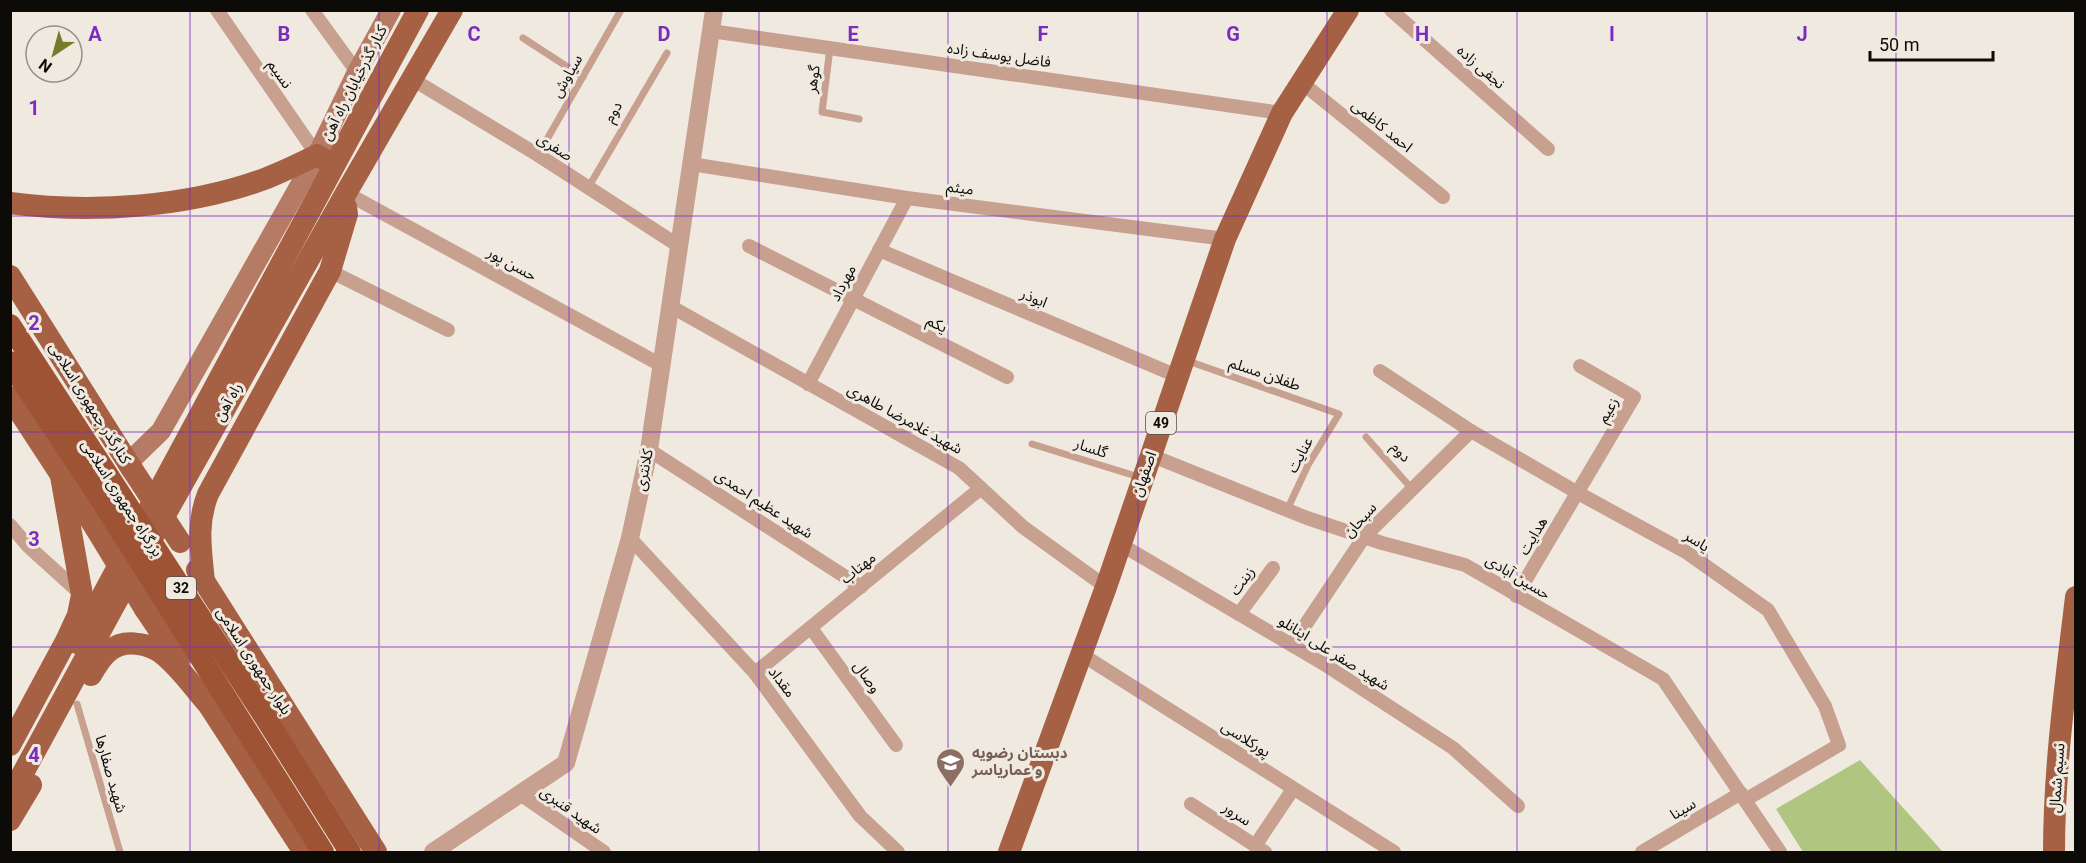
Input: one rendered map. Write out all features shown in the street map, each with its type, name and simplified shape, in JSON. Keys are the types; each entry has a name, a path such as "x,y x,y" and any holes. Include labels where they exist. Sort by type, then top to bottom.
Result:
{"highway":[{"name":"بزرگراه جمهوری اسلامی","path":"10,325 350,852"},
{"name":"بزرگراه جمهوری اسلامی","path":"10,362 102,501 322,852"}],"main road":[{"name":"کنار گذرخیابان راه آهن","path":"130,466 161,431 325,160 357,72 391,10"},
{"name":"راه آهن","path":"10,766 325,160 418,10"},
{"name":"راه آهن","path":"10,797 116,602 346,192 452,10"},
{"name":"اصفهان","path":"1009,852 1106,587 1225,239 1282,113 1348,10"},
{"path":"10,203 50,208 158,203 213,193 325,160"},
{"path":"204,582 200,523 205,501 330,271 347,214 346,192"},
{"name":"کنارگذر جمهوری اسلامی","path":"10,276 130,466"},
{"path":"10,397 304,852"},
{"name":"بلوار جمهوری اسلامی","path":"130,466 376,852"},
{"path":"10,746 66,641 78,615 82,595 62,476"},
{"name":"نسیم شمال","path":"2054,852 2054,802 2076,597"},
{"path":"10,820 77,704 101,657 118,645 132,643 147,645 159,651 208,704"}],"street":[{"name":"نسیم","path":"217,10 325,160"},
{"path":"312,10 357,72"},
{"name":"کلانتری","path":"434,852 566,763 630,537 648,450 714,10"},
{"name":"نجفی زاده","path":"1391,10 1548,149"},
{"name":"فاضل یوسف زاده","path":"711,31 1282,113"},
{"name":"صفری","path":"412,79 538,155 679,246"},
{"name":"احمد کاظمی","path":"1301,82 1443,196"},
{"name":"میثم","path":"691,164 907,198 1225,239"},
{"name":"حسن پور","path":"346,192 661,365"},
{"name":"مهرداد","path":"808,384 907,198"},
{"path":"749,246 853,300"},
{"name":"ابوذر","path":"879,250 1180,368"},
{"path":"330,271 448,330"},
{"name":"یکم","path":"853,300 1007,377"},
{"name":"شهید غلامرضا طاهری","path":"670,306 959,468 1023,527 1106,587"},
{"name":"زعیم","path":"1578,493 1634,397 1580,366"},
{"name":"یاسر","path":"1380,371 1471,431 1686,552 1768,610 1825,706 1839,745 1743,796"},
{"name":"سبحان","path":"1292,645 1364,537 1471,431"},
{"name":"شهید عظیم احمدی","path":"648,450 861,586"},
{"name":"حسین آبادی","path":"1150,455 1287,510 1364,537 1465,565 1663,679 1780,852"},
{"name":"مهتاب","path":"755,673 981,488"},
{"name":"هدایت","path":"1516,596 1578,493"},
{"path":"10,525 28,546 82,595"},
{"name":"مقداد","path":"630,537 755,673 860,816 898,852"},
{"name":"شهید صفر علی اینانلو","path":"1120,544 1292,645 1453,748 1518,806"},
{"name":"زینت","path":"1239,614 1273,568"},
{"name":"وصال","path":"811,628 896,745"},
{"name":"پورکلاسی","path":"1082,654 1394,852"},
{"path":"1260,849 1293,789"},
{"name":"شهید قنبری","path":"520,794 604,852"},
{"name":"سینا","path":"1642,852 1743,796"},
{"name":"سرور","path":"1191,804 1260,849"}],"lane":[{"name":"سیاوش","path":"538,155 617,12"},
{"path":"523,38 583,76"},
{"name":"گوهر","path":"830,48 822,112 859,119"},
{"name":"دوم","path":"588,188 667,53"},
{"name":"طفلان مسلم","path":"1180,368 1339,414"},
{"name":"عنایت","path":"1287,510 1308,465 1339,414"},
{"name":"دوم","path":"1366,437 1412,489"},
{"name":"گلسار","path":"1032,444 1142,479"},
{"name":"شهید صفارها","path":"77,704 120,852"}],"green space":[{"path":"1860,760 1943,852 1803,852 1776,809"}],"place":[{"name":"دبستان رضویه و عماریاسر","path":"951,788"}]}
